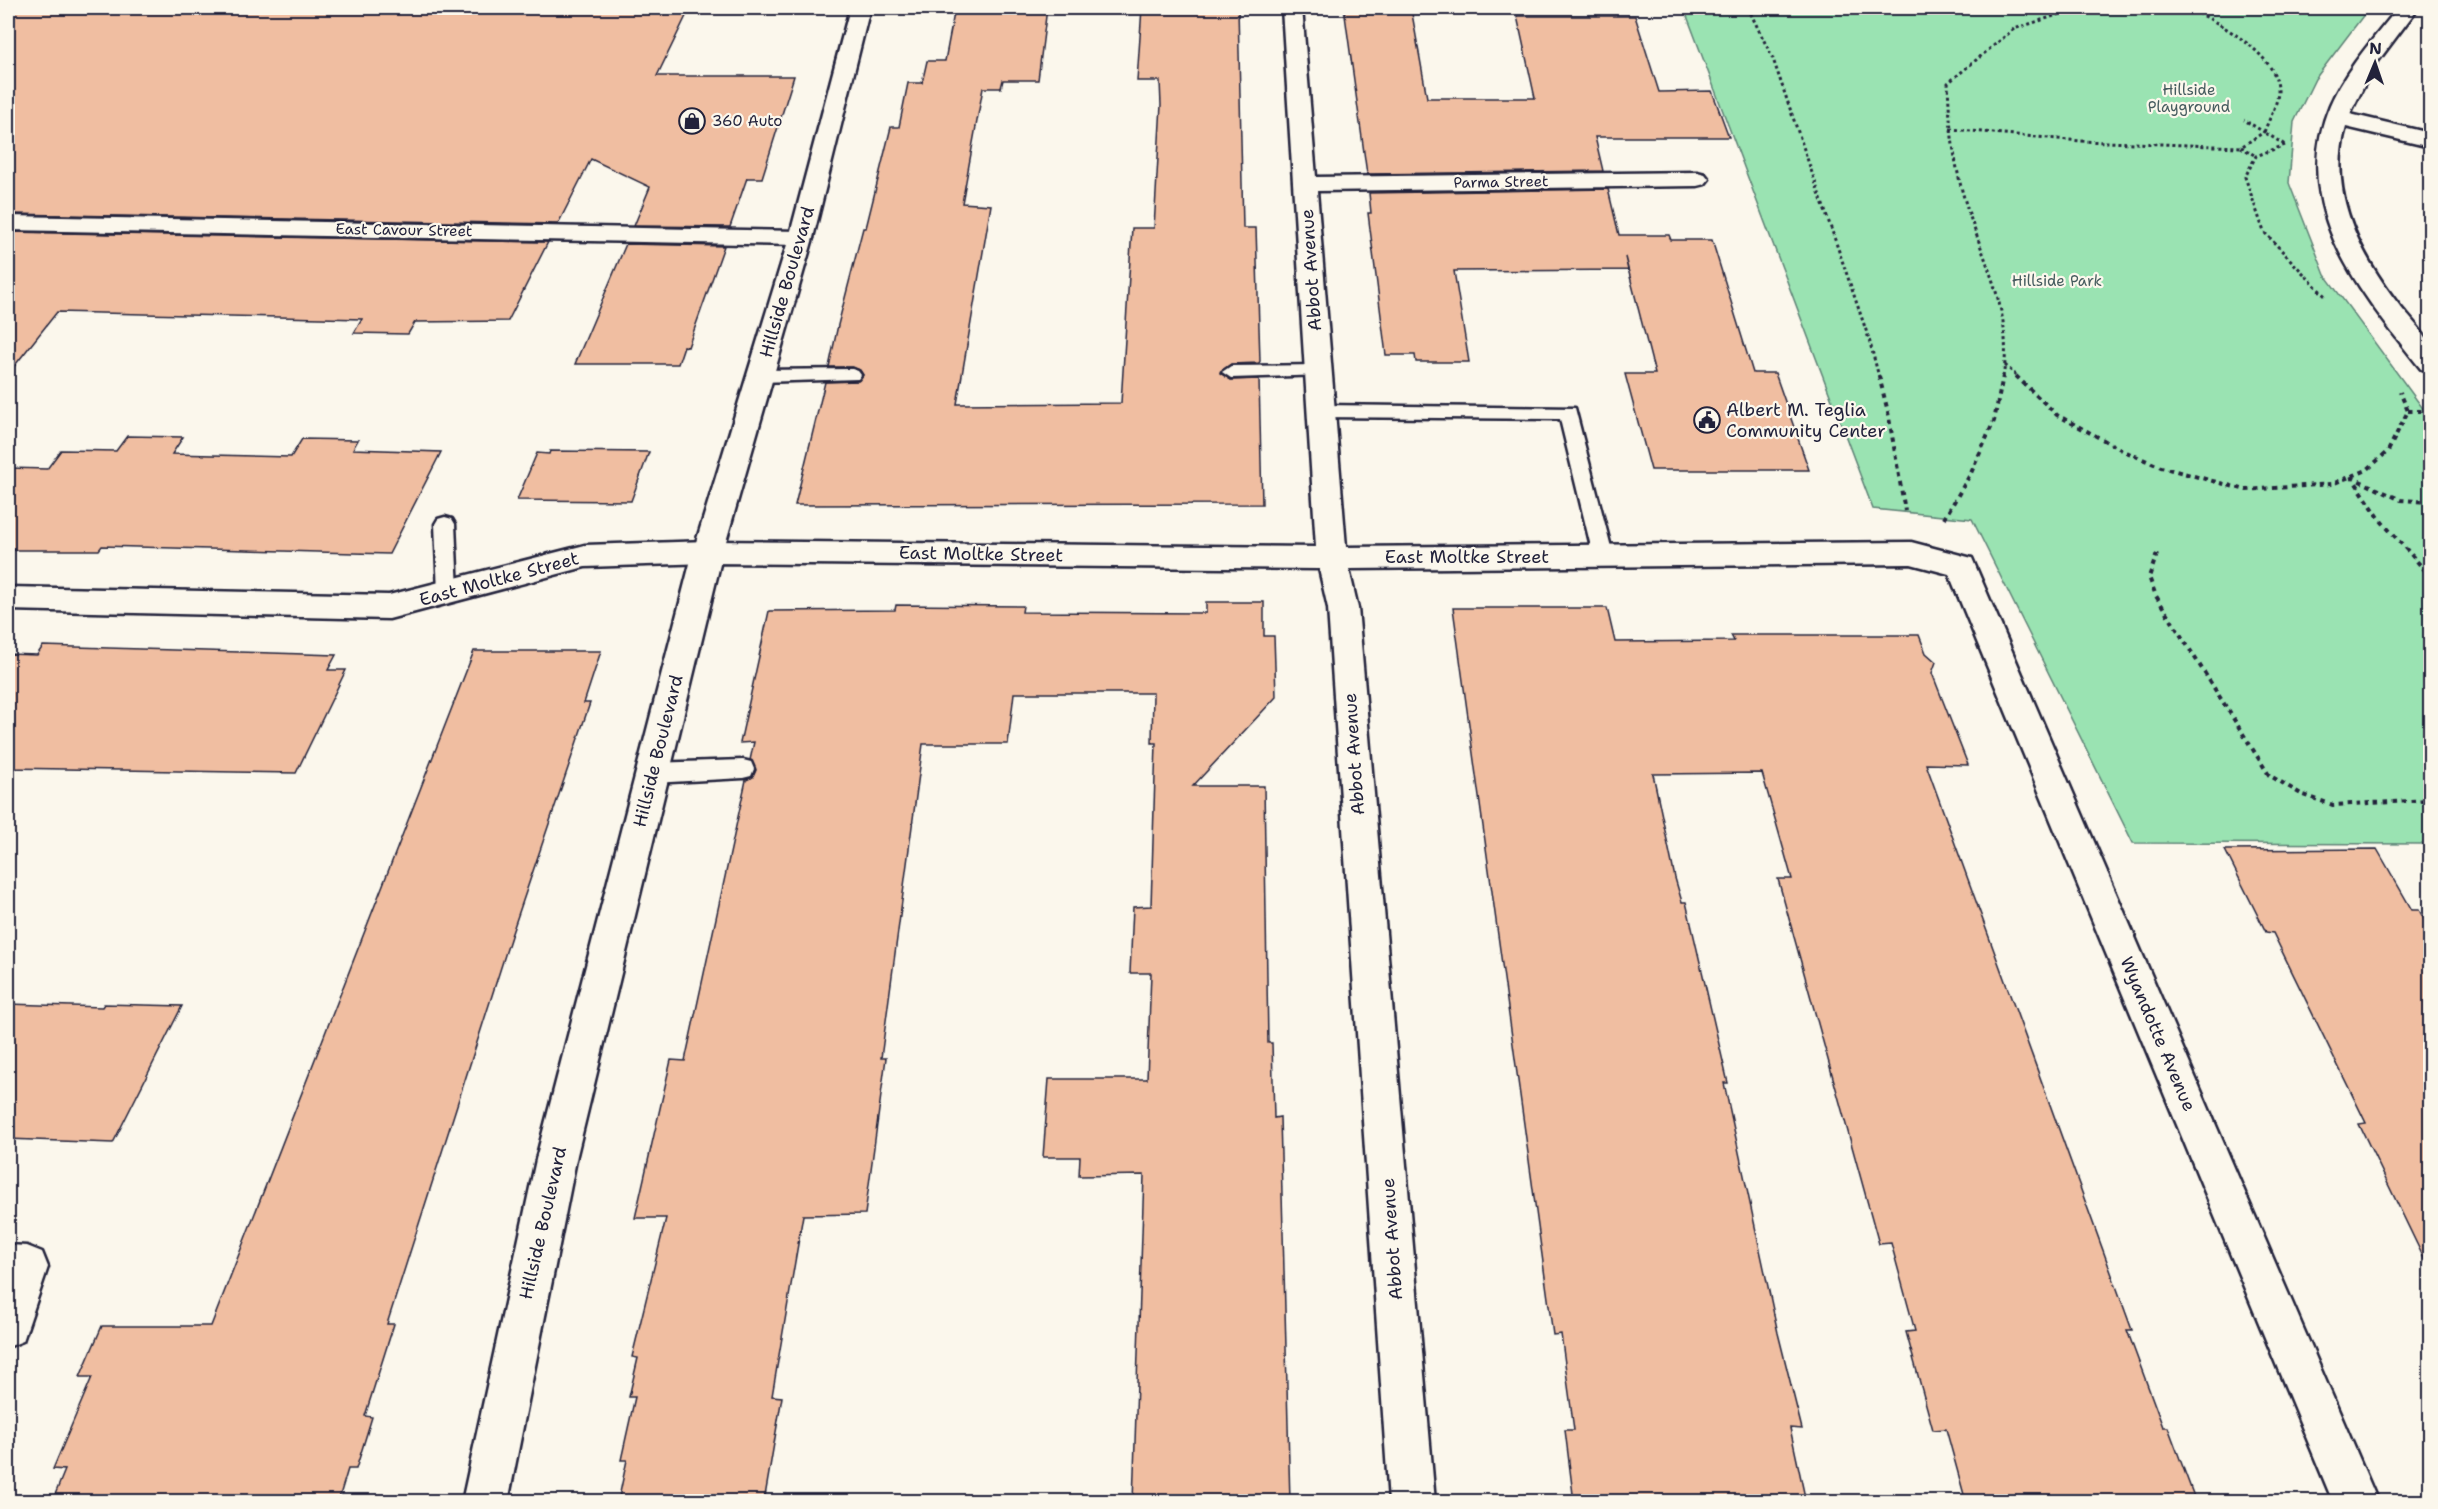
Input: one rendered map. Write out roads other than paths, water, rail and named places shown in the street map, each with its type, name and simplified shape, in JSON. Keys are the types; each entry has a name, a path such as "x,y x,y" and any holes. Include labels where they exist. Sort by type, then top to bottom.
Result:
{"street":[{"name":"Hillside Boulevard","path":"485,1502 557,1155 652,773 708,552 801,238 860,8"},
{"name":"Abbot Avenue","path":"1292,8 1332,558 1343,608 1412,1502"},
{"path":"2408,8 2350,89 2336,118 2328,150 2327,172 2330,194 2344,238 2366,278 2430,363"},
{"path":"2336,118 2430,140"},
{"name":"Parma Street","path":"1305,184 1697,179"},
{"name":"East Cavour Street","path":"8,223 801,238"},
{"name":"East Moltke Street","path":"8,599 389,607 585,556 708,552 1332,558 1911,553 1961,566"},
{"name":"Wyandotte Avenue","path":"1961,566 2356,1502"},
{"path":"8,1326 17,1266"}],"lane":[{"path":"1231,372 1318,371"},
{"path":"760,376 852,375"},
{"path":"1321,411 1568,413 1603,555"},
{"path":"445,524 448,592"},
{"path":"652,773 743,769"}],"place":[{"name":"360 Auto","path":"692,121"},
{"name":"Albert M. Teglia Community Center","path":"1707,420"}],"park label":[{"name":"Hillside Playground","path":"2189,98"},
{"name":"Hillside Park","path":"2057,281"}]}
